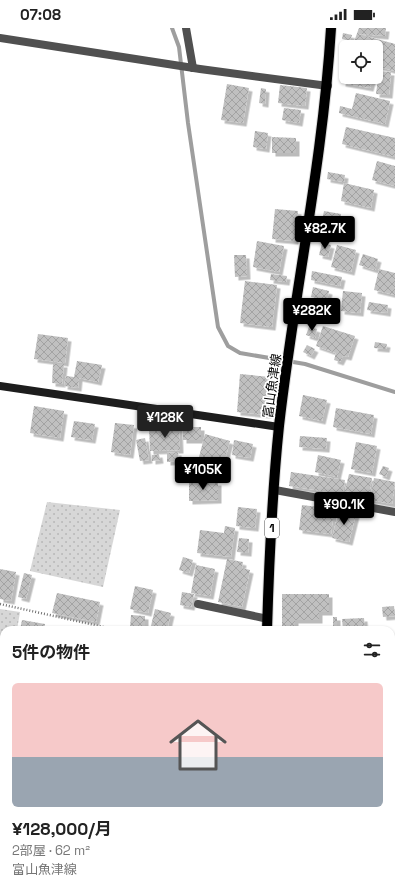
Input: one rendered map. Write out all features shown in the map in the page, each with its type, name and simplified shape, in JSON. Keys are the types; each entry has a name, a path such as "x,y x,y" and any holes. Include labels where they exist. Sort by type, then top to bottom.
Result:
{"main road":[{"name":"富山魚津線","path":"267,626 268,576 279,427 328,86 331,28"}],"street":[{"path":"186,28 189,35 193,68"},
{"path":"0,38 193,68 328,86"},
{"path":"0,386 279,427"},
{"path":"275,490 395,512"},
{"path":"198,604 268,620"}],"path":[{"path":"0,604 99,626"}],"shaded area":[{"path":"47,502 120,510 103,587 30,571"},
{"path":"0,609 20,612 18,626 0,626"}],"building":[{"path":"359,28 386,28 385,36 359,34 381,40 355,40"},
{"path":"343,33 352,35 350,40 342,39"},
{"path":"383,41 395,44 395,71 383,68"},
{"path":"383,71 391,72 389,95 376,94 377,84 383,84"},
{"path":"227,84 249,88 243,123 221,120"},
{"path":"348,84 371,84 370,88"},
{"path":"280,85 307,88 305,106 278,103"},
{"path":"261,88 266,89 265,104 259,103"},
{"path":"356,93 390,101 385,124 339,113 340,106 352,109"},
{"path":"284,108 301,110 299,123 282,120"},
{"path":"346,127 395,138 395,157 342,144"},
{"path":"255,131 268,133 266,149 253,147"},
{"path":"272,137 296,138 296,153 272,153"},
{"path":"377,161 395,166 395,186 372,180"},
{"path":"328,172 345,175 344,182 327,179"},
{"path":"344,183 374,190 371,208 341,201"},
{"path":"275,209 298,211 295,241 272,239"},
{"path":"324,211 341,214 339,224 322,221"},
{"path":"257,241 284,246 279,272 253,267"},
{"path":"322,243 331,245 328,257 319,255"},
{"path":"337,245 356,250 351,272 331,267"},
{"path":"363,254 378,259 375,270 359,265"},
{"path":"234,255 246,255 247,276 235,277"},
{"path":"379,269 395,273 395,295 374,290"},
{"path":"312,271 342,277 340,286 311,280"},
{"path":"271,274 287,276 286,282 270,280"},
{"path":"245,281 277,285 272,327 240,323"},
{"path":"313,287 329,291 327,300 311,297"},
{"path":"343,291 362,293 360,313 341,311"},
{"path":"369,302 388,305 387,313 367,310"},
{"path":"323,326 355,336 348,357 343,356 340,362 334,360 336,353 316,346"},
{"path":"309,327 317,329 315,338 306,335"},
{"path":"38,334 68,338 65,363 34,359"},
{"path":"375,342 387,344 386,349 374,348"},
{"path":"307,345 315,349 311,356 303,352"},
{"path":"77,361 102,365 98,382 79,378 78,388 64,386 66,376 74,377"},
{"path":"53,364 64,364 62,384 52,383"},
{"path":"240,374 270,377 268,415 237,412"},
{"path":"303,395 327,400 322,421 299,416"},
{"path":"34,406 64,411 60,438 30,433"},
{"path":"336,408 374,415 371,434 333,427"},
{"path":"74,421 95,424 92,440 71,437"},
{"path":"115,423 134,425 130,455 111,452"},
{"path":"179,426 180,450 150,451 149,428"},
{"path":"183,427 201,427 201,440 183,440"},
{"path":"205,434 230,441 224,463 199,457"},
{"path":"300,436 327,438 326,449 299,447"},
{"path":"145,438 149,460 140,461 136,440"},
{"path":"234,440 253,444 250,458 232,455"},
{"path":"356,442 377,446 372,473 351,469"},
{"path":"178,452 179,461 167,462 167,453"},
{"path":"159,454 160,460 152,461 152,455"},
{"path":"318,455 341,460 337,477 315,472"},
{"path":"383,466 389,468 386,477 379,474"},
{"path":"291,472 345,480 343,494 289,486"},
{"path":"349,474 372,478 369,495 345,491"},
{"path":"374,478 395,482 392,504 370,500"},
{"path":"189,482 218,482 218,500 189,501"},
{"path":"302,505 334,509 331,534 299,530"},
{"path":"238,507 257,509 255,528 236,526"},
{"path":"339,510 356,514 349,542 332,538"},
{"path":"225,526 235,528 231,557 197,553 200,530 224,533"},
{"path":"239,538 249,539 248,553 237,552"},
{"path":"183,557 193,560 189,573 179,570"},
{"path":"227,559 243,562 242,568 250,570 242,607 218,602"},
{"path":"196,565 215,569 210,596 191,593"},
{"path":"0,569 16,572 11,601 0,599"},
{"path":"24,573 32,575 26,599 18,597"},
{"path":"135,586 153,590 148,613 130,609"},
{"path":"182,592 194,594 191,607 180,605"},
{"path":"57,593 100,602 96,622 52,613"},
{"path":"282,594 329,594 329,612 319,612 319,620 295,620 295,626 282,626"},
{"path":"394,606 395,616 383,617 382,607"},
{"path":"155,609 171,613 168,626 151,626"},
{"path":"131,615 145,616 145,626 130,626"},
{"path":"333,617 337,617 337,626 333,626"},
{"path":"364,618 365,626 343,626 342,619"},
{"path":"22,620 45,624 45,626 21,626"}],"waterway":[{"path":"172,28 179,47 188,123 218,327 228,346 240,353 305,364 395,392"}]}
